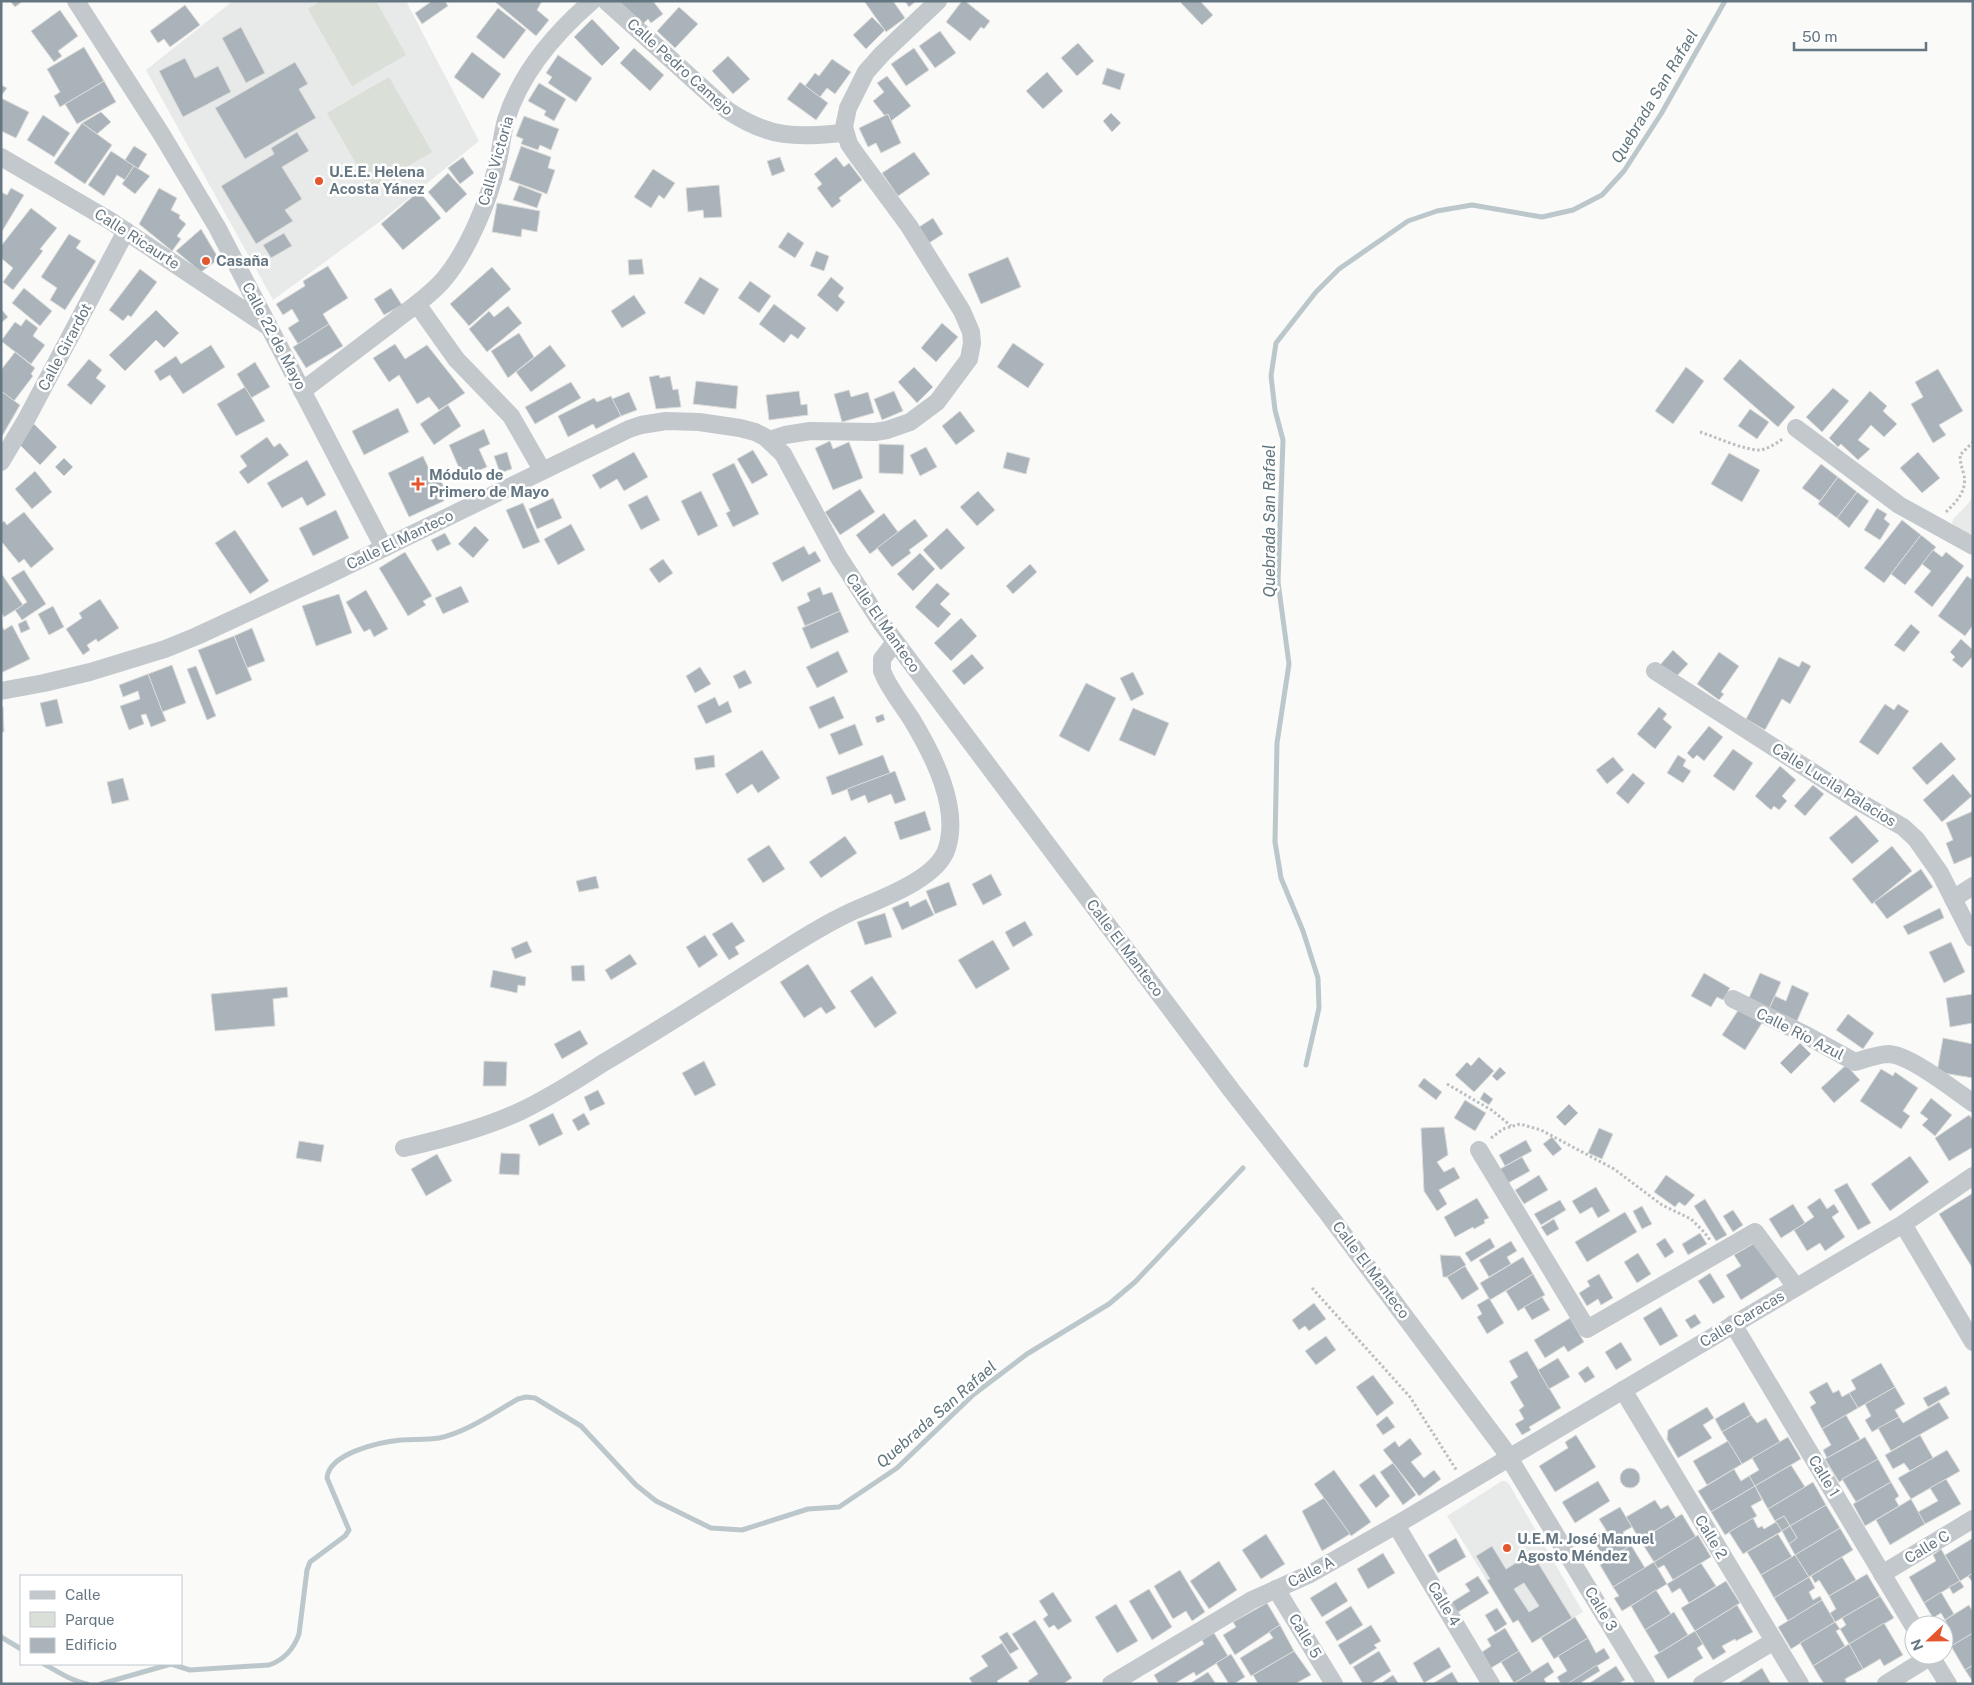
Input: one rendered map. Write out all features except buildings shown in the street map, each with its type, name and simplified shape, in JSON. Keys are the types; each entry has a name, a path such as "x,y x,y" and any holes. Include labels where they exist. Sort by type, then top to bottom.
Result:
{"street":[{"name":"Calle 22 de Mayo","path":"76,1 192,183 384,548"},
{"name":"Calle Victoria","path":"302,391 416,304 446,278 476,224 489,194 497,166 506,120 528,74 553,38 592,1"},
{"name":"Calle Pedro Camejo","path":"606,1 726,110 746,124 789,136 845,133"},
{"path":"769,440 810,431 875,432 910,422 925,413 946,392 966,365 971,351 971,332 962,311 930,257 858,157 845,133 845,120 848,108 866,72 882,54 938,1"},
{"name":"Calle Ricaurte","path":"1,158 126,231 268,326"},
{"name":"Calle Girardot","path":"1,462 27,418 126,231"},
{"path":"416,304 456,359 511,416 542,470"},
{"name":"Calle El Manteco","path":"1,690 44,683 90,672 165,649 206,632 384,548 615,434 641,424 681,421 740,428 755,432 769,440 783,454 838,556 895,642 1063,863 1226,1083 1329,1215 1509,1458"},
{"path":"1796,428 1899,505 1973,546"},
{"path":"404,1148 437,1141 493,1122 520,1112 543,1100 661,1029 819,928 900,889 935,867 947,849 949,838 948,799 942,779 930,754 882,671 882,659 895,642"},
{"name":"Calle Lucila Palacios","path":"1655,671 1856,800 1903,827 1928,854 1973,938"},
{"path":"1953,898 1973,886"},
{"name":"Calle Río Azul","path":"1733,999 1855,1062 1886,1054 1895,1055 1932,1075 1973,1103"},
{"path":"1479,1150 1586,1328 1755,1232 1796,1287"},
{"name":"Calle Caracas","path":"1509,1458 1903,1224 1973,1176"},
{"path":"1903,1224 1973,1342"},
{"name":"Calle 1","path":"1733,1324 1907,1615"},
{"name":"Calle 2","path":"1623,1390 1800,1684"},
{"name":"Calle A","path":"1112,1684 1252,1600 1310,1574 1509,1458"},
{"name":"Calle 3","path":"1509,1458 1646,1684"},
{"name":"Calle C","path":"1882,1574 1973,1519"},
{"name":"Calle 4","path":"1396,1525 1491,1684"},
{"name":"Calle 5","path":"1276,1588 1334,1684"},
{"path":"1702,1684 1774,1641"},
{"path":"1886,1684 1917,1665"},
{"path":"1936,1665 1948,1684"}],"path":[{"path":"1700,432 1760,450 1777,443 1796,428"},
{"path":"1932,524 1960,497 1965,479 1960,455 1973,442"},
{"path":"1448,1084 1493,1111 1511,1126"},
{"path":"1479,1150 1496,1134 1511,1126 1529,1125 1541,1130 1614,1169 1662,1205 1696,1223 1718,1254"},
{"path":"1312,1288 1410,1397 1466,1484"}],"shaded area":[{"name":"U.E.E. Helena Acosta Yánez","path":"233,1 406,1 479,141 382,220 273,300 146,70"},
{"path":"1973,496 1973,537 1961,531 1952,523 1953,519"},
{"name":"U.E.M. José Manuel Agosto Méndez","path":"1502,1481 1509,1484 1583,1612 1532,1643 1518,1620 1513,1623 1447,1516"}],"green space":[{"path":"321,1 376,1 406,55 352,86 308,9"},
{"path":"389,77 432,152 370,188 327,113"}],"waterway":[{"name":"Quebrada San Rafael","path":"1306,1065 1319,1008 1318,978 1303,931 1281,878 1275,842 1277,743 1289,664 1278,582 1283,440 1275,410 1271,376 1276,343 1316,292 1339,269 1408,221 1437,211 1472,205 1542,217 1573,210 1602,195 1624,171 1661,114 1725,1"},
{"name":"Quebrada San Rafael","path":"174,1665 190,1670 269,1665 284,1657 291,1649 299,1634 307,1570 310,1562 345,1536 349,1530 327,1478 330,1469 336,1462 357,1450 381,1443 434,1439 449,1435 480,1422 518,1399 526,1397 535,1398 581,1426 636,1485 656,1501 711,1528 742,1530 808,1509 839,1507 897,1468 973,1395 1027,1354 1109,1304 1135,1282 1243,1168"},
{"name":"Quebrada San Rafael","path":"1,1637 20,1648"},
{"name":"Quebrada San Rafael","path":"46,1665 70,1678 87,1684"},
{"name":"Quebrada San Rafael","path":"101,1684 168,1665"}],"place":[{"name":"U.E.E. Helena Acosta Yánez","path":"319,181"},
{"name":"Casaña","path":"206,261"},
{"name":"Módulo de Primero de Mayo","path":"418,484"},
{"name":"U.E.M. José Manuel Agosto Méndez","path":"1507,1548"}]}
